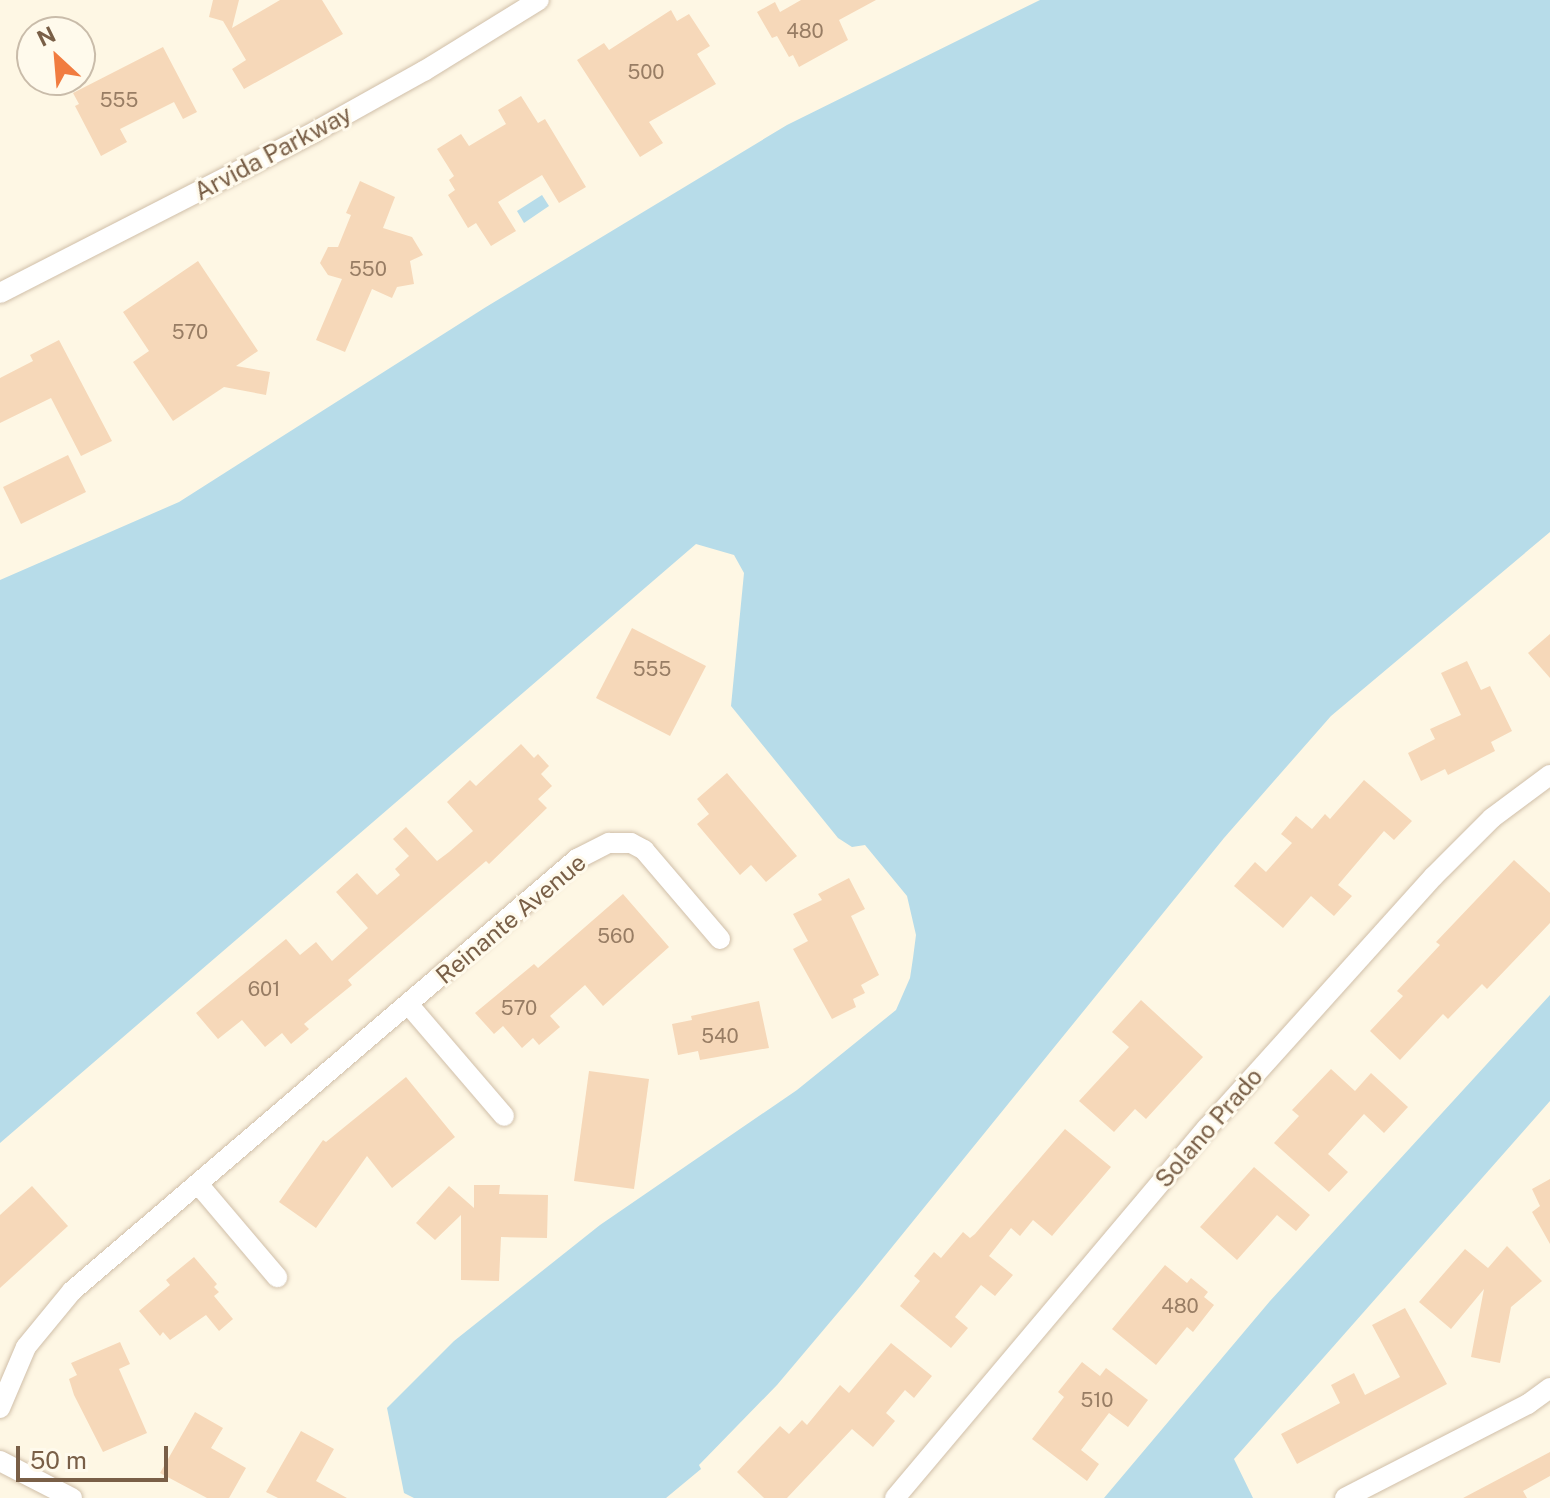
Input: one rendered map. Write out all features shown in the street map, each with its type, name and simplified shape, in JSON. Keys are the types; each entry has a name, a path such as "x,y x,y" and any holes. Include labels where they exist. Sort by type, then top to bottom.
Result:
{"street":[{"name":"Arvida Parkway","path":"0,293 316,131 424,71 539,0"},
{"name":"Solano Prado","path":"895,1498 1207,1128 1433,877 1492,818 1549,778"},
{"name":"Reinante Avenue","path":"0,1408 26,1347 55,1308 577,859 609,843 631,843 655,859 720,939"},
{"path":"409,1005 504,1116"},
{"path":"199,1185 277,1277"},
{"path":"1345,1498 1528,1404 1550,1388"},
{"path":"0,1461 72,1498"}],"water":[{"path":"1040,0 1550,0 1550,532 1331,716 1224,838 858,1289 777,1385 699,1465 701,1469 666,1498 414,1498 404,1493 387,1408 454,1341 600,1225 797,1090 896,1010 910,978 916,935 907,896 865,845 852,847 838,838 731,706 744,573 734,555 696,544 0,1143 0,580 179,502 486,307 787,125"},
{"path":"542,195 549,206 524,223 517,211"},
{"path":"1550,995 1550,1101 1234,1459 1253,1498 1104,1498 1270,1301"}],"building":[{"path":"213,0 239,0 232,28 280,0 322,0 343,34 244,89 232,69 246,60 223,21 209,17"},
{"path":"801,0 876,0 839,20 848,40 799,67 777,36 772,38 757,12 775,2 780,12"},
{"path":"671,10 677,21 689,14 710,46 697,54 716,84 649,122 663,143 640,157 577,60 604,43 609,50"},
{"path":"163,47 197,112 183,119 174,102 120,129 127,142 101,156 75,106 79,104 75,96 96,96 96,81"},
{"path":"521,96 538,123 545,119 586,187 559,203 542,175 498,202 516,231 491,246 476,223 468,228 448,195 455,190 449,180 454,176 437,149 461,134 469,146 506,124 498,110"},
{"path":"360,181 395,197 383,228 412,237 423,255 410,261 414,284 397,287 392,298 372,289 345,352 316,340 342,279 328,275 320,263 328,247 338,247 351,215 346,213"},
{"path":"198,261 258,351 236,366 270,372 266,395 224,387 173,421 133,362 149,351 123,312"},
{"path":"59,340 112,441 81,456 51,398 0,423 0,378 33,361 30,355"},
{"path":"68,455 86,492 21,524 3,487"},
{"path":"632,628 706,666 670,736 596,698"},
{"path":"1550,634 1550,678 1528,653"},
{"path":"1467,661 1481,690 1490,686 1512,731 1491,742 1495,751 1448,775 1445,769 1421,781 1408,753 1435,739 1430,729 1461,715 1441,673"},
{"path":"521,744 534,758 538,754 549,766 541,774 552,786 538,799 547,808 489,864 486,861 348,980 352,985 304,1024 309,1029 291,1044 282,1033 265,1047 242,1020 218,1039 196,1013 286,939 300,955 316,942 332,961 368,928 336,892 357,873 377,895 400,875 395,869 409,856 393,839 406,827 437,861 449,852 473,831 447,802 470,780 476,786"},
{"path":"727,773 797,856 766,882 751,865 740,875 697,824 709,814 697,799"},
{"path":"1364,780 1412,821 1394,840 1384,831 1338,885 1352,896 1334,916 1311,896 1283,928 1234,886 1255,862 1266,872 1292,843 1281,834 1296,816 1312,829 1325,814 1330,819"},
{"path":"1514,860 1550,893 1550,923 1487,989 1482,984 1448,1019 1443,1014 1400,1060 1370,1031 1403,996 1397,991 1440,945 1436,942"},
{"path":"849,878 865,909 851,916 879,975 861,985 865,993 853,999 856,1007 832,1019 793,949 808,941 793,914 822,900 818,894"},
{"path":"623,894 669,947 603,1006 585,985 550,1016 560,1027 539,1045 533,1038 522,1048 503,1026 494,1034 475,1013 534,964 538,968"},
{"path":"1141,1000 1203,1057 1146,1119 1135,1109 1114,1132 1079,1101 1129,1047 1112,1032"},
{"path":"759,1001 769,1048 700,1060 698,1051 678,1055 672,1024 692,1020 691,1016"},
{"path":"1331,1069 1355,1091 1371,1073 1408,1107 1384,1133 1364,1114 1328,1154 1348,1172 1329,1192 1274,1143 1299,1116 1292,1110"},
{"path":"589,1071 649,1079 634,1189 574,1181"},
{"path":"406,1077 455,1137 392,1188 367,1156 316,1228 279,1202 323,1140 326,1142"},
{"path":"1065,1129 1111,1167 1052,1236 1033,1220 1020,1236 1011,1228 989,1256 1013,1275 995,1296 981,1285 955,1317 968,1328 951,1348 900,1306 920,1281 914,1276 934,1252 941,1258 963,1232 970,1238 975,1234"},
{"path":"1254,1167 1310,1215 1296,1231 1277,1215 1237,1260 1200,1227"},
{"path":"1550,1179 1550,1244 1532,1212 1540,1206 1532,1189"},
{"path":"474,1185 500,1185 499,1194 548,1195 547,1238 501,1237 499,1281 461,1280 461,1215 435,1240 416,1223 449,1186 474,1208"},
{"path":"32,1186 68,1226 0,1288 0,1215"},
{"path":"1507,1246 1542,1281 1511,1307 1500,1363 1471,1357 1484,1289 1451,1329 1419,1302 1465,1249 1488,1268"},
{"path":"194,1257 217,1284 214,1287 219,1292 214,1296 233,1319 219,1331 206,1315 170,1340 163,1332 160,1336 139,1311 170,1285 166,1280"},
{"path":"1165,1265 1187,1283 1191,1278 1208,1292 1204,1297 1214,1305 1193,1332 1187,1327 1156,1365 1112,1329"},
{"path":"1405,1308 1447,1384 1297,1464 1281,1434 1340,1403 1331,1385 1354,1373 1365,1395 1400,1377 1372,1325"},
{"path":"120,1342 130,1364 119,1369 147,1433 103,1452 74,1395 69,1379 77,1375 71,1363"},
{"path":"891,1343 932,1376 914,1398 905,1390 886,1413 895,1421 873,1447 852,1429 787,1498 764,1498 737,1472 780,1426 789,1434 802,1420 807,1425 840,1385 849,1393"},
{"path":"1082,1362 1100,1376 1106,1368 1148,1400 1128,1427 1109,1413 1081,1450 1099,1464 1087,1481 1032,1439 1064,1397 1058,1392"},
{"path":"195,1412 223,1428 211,1448 246,1468 229,1498 207,1498 160,1473"},
{"path":"301,1431 334,1449 316,1481 347,1498 278,1498 266,1492"},
{"path":"1550,1452 1550,1476 1523,1491 1527,1498 1463,1498"}]}
